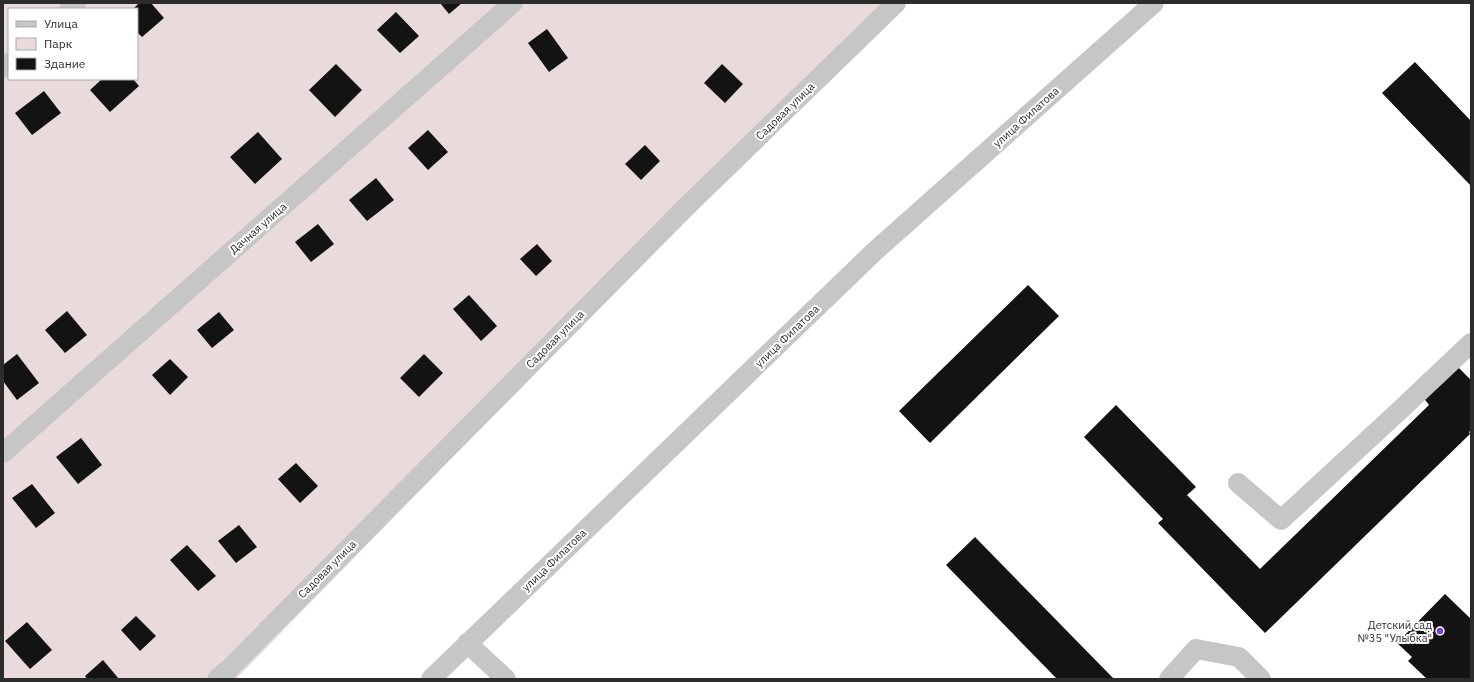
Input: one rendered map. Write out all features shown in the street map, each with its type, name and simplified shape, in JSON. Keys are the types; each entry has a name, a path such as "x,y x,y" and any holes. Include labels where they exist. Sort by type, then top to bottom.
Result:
{"street":[{"name":"Дачная улица","path":"3,452 513,3"},
{"name":"Садовая улица","path":"218,679 686,207 896,3"},
{"name":"улица Филатова","path":"431,679 875,251 1154,3"},
{"path":"1238,483 1281,520 1471,343"},
{"path":"467,643 506,679"},
{"path":"1169,679 1196,649 1239,657 1261,679"}],"green space":[{"path":"3,3 895,3 236,679 3,679"}],"building":[{"path":"139,3 151,3 164,18 142,37 138,33 138,8 134,8"},
{"path":"440,3 462,3 449,14"},
{"path":"396,12 419,36 400,53 377,30"},
{"path":"547,29 568,58 549,72 528,43"},
{"path":"1415,62 1471,121 1471,186 1382,93"},
{"path":"336,64 362,90 335,117 309,90"},
{"path":"722,64 743,84 725,103 704,83"},
{"path":"101,80 134,80 139,86 110,112 90,90"},
{"path":"44,91 61,113 32,135 15,113"},
{"path":"428,130 448,152 428,170 408,148"},
{"path":"258,132 282,159 255,184 230,157"},
{"path":"645,145 660,161 641,180 625,164"},
{"path":"376,178 394,200 367,221 349,200"},
{"path":"318,224 334,244 311,262 295,242"},
{"path":"537,244 552,261 536,276 520,259"},
{"path":"1028,285 1059,316 930,443 899,411"},
{"path":"469,295 497,326 481,341 453,309"},
{"path":"67,311 87,335 65,353 45,330"},
{"path":"219,312 234,330 212,348 197,330"},
{"path":"17,354 39,383 17,400 3,381 3,365"},
{"path":"424,354 443,373 419,397 400,378"},
{"path":"170,359 188,377 170,395 152,375"},
{"path":"1456,365 1471,380 1470,434 1265,633 1158,523 1163,519 1084,437 1116,405 1196,487 1187,495 1260,569 1429,405 1423,397"},
{"path":"81,438 102,465 78,484 56,457"},
{"path":"296,463 318,486 300,503 278,479"},
{"path":"32,484 55,513 36,528 12,498"},
{"path":"239,525 257,547 236,563 218,541"},
{"path":"975,537 1114,679 1057,679 946,565"},
{"path":"187,545 216,576 198,591 170,560"},
{"name":"Детский сад №35 \"Улыбка\"","path":"1445,594 1471,619 1471,679 1427,679 1408,661 1412,657 1397,643"},
{"path":"136,616 156,636 140,651 121,630"},
{"path":"27,622 52,650 30,669 5,641"},
{"path":"103,660 119,679 87,679 85,676"}],"place":[{"name":"Детский сад №35 \"Улыбка\"","path":"1440,631"}]}
